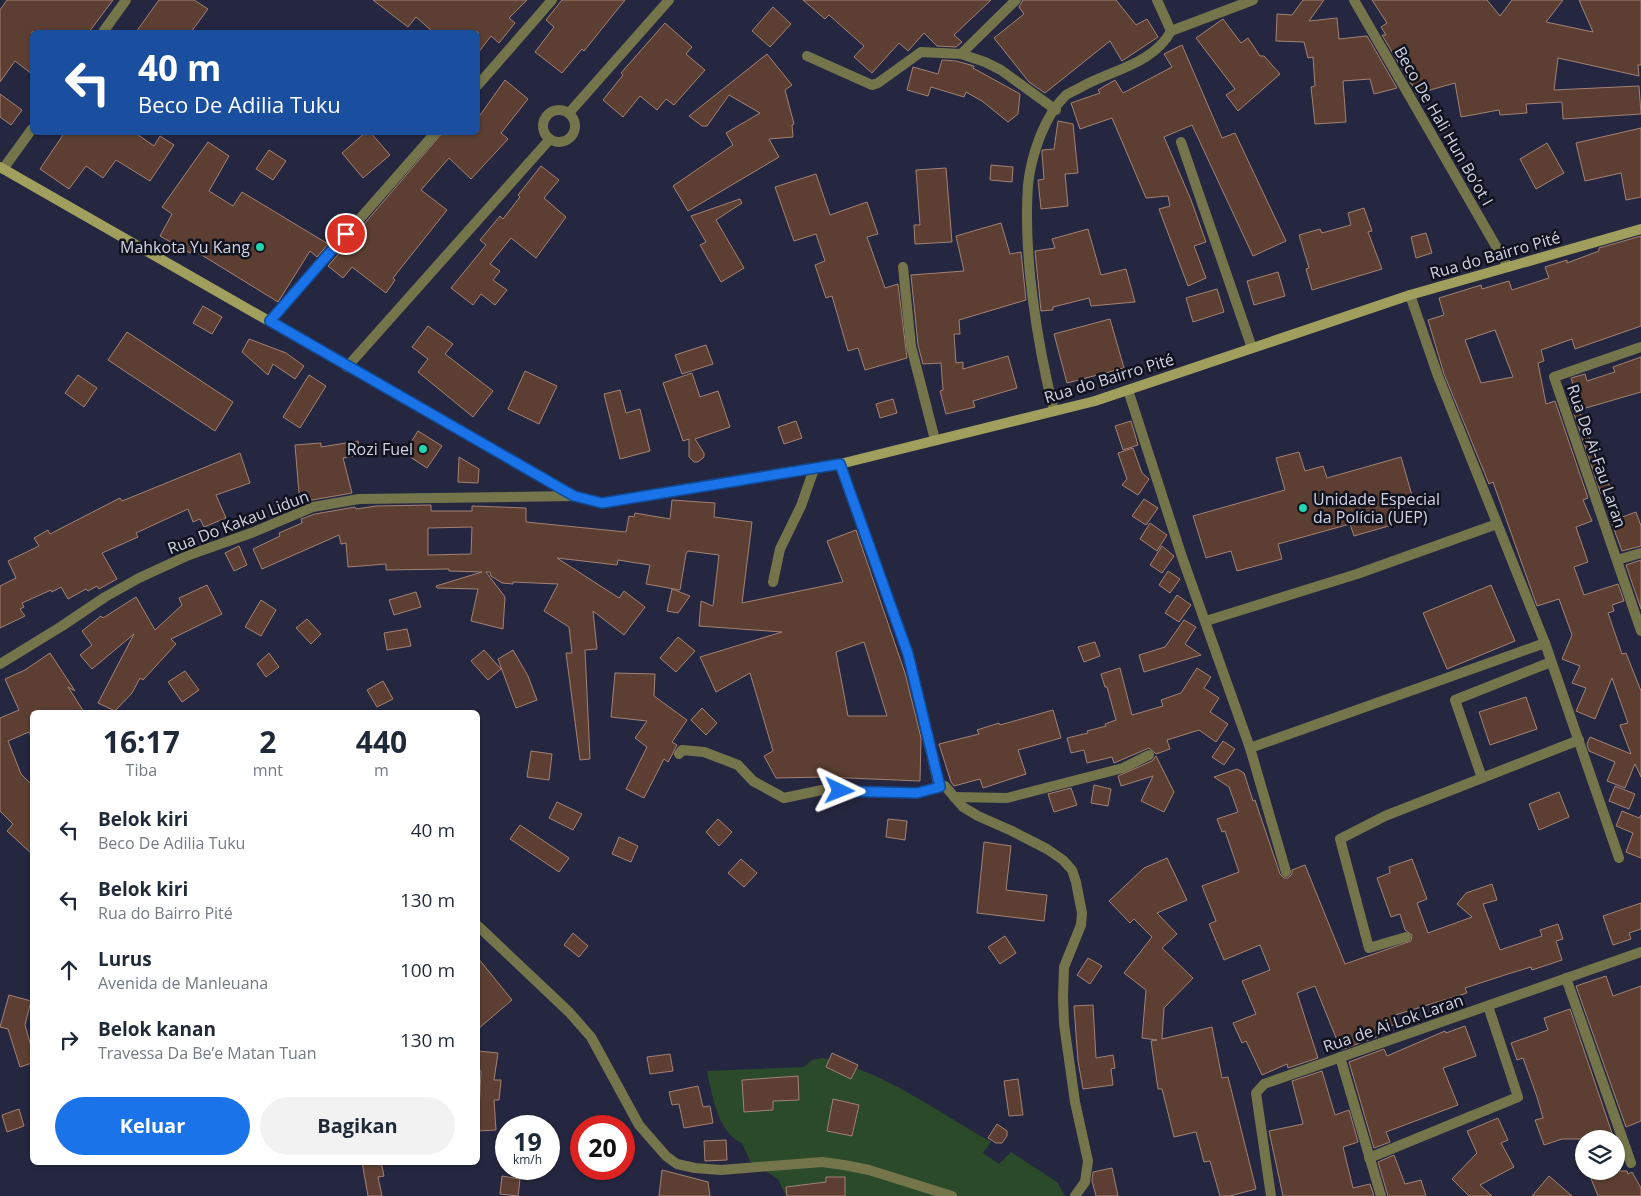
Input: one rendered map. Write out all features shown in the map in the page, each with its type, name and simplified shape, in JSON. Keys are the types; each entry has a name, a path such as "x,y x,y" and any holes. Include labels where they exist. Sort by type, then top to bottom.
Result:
{"main road":[{"name":"Rua do Bairro Pité","path":"2,168 270,321 346,367 574,496 602,503 840,464 1054,411 1128,390 1410,294 1641,229"}],"street":[{"path":"104,30 126,0"},
{"path":"480,83 552,0"},
{"path":"569,113 669,0"},
{"path":"961,54 1016,0"},
{"path":"1157,0 1171,31"},
{"path":"1054,411 1040,355 1028,238 1028,184 1038,145 1048,120 1067,95 1097,78 1145,58 1164,44 1171,31 1253,0"},
{"name":"Beco De Hali Hun Bo’ot I","path":"1354,0 1508,266"},
{"path":"807,56 872,85 878,83 921,52 961,54 1001,70 1056,110"},
{"path":"561,110 569,113 574,121 574,131 569,139 559,142 550,139 545,132 546,116 553,111 561,110"},
{"path":"2,168 30,131"},
{"path":"270,321 433,135"},
{"path":"346,367 550,139"},
{"path":"1181,142 1252,348"},
{"path":"903,267 911,346 935,440"},
{"path":"1410,294 1438,376 1545,643 1619,858"},
{"name":"Rua De Ai-Fau Laran","path":"1641,347 1554,376 1641,632"},
{"path":"1128,390 1182,556 1250,748 1286,872"},
{"path":"840,464 908,654 940,787"},
{"path":"773,582 780,549 801,506 814,469"},
{"name":"Rua Do Kakau Lidun","path":"0,664 105,597 139,578 189,555 254,532 313,507 358,499 574,496"},
{"path":"1206,621 1357,574 1498,524"},
{"path":"1617,560 1641,553"},
{"path":"1250,748 1545,643"},
{"path":"1482,778 1455,700 1551,662"},
{"path":"1406,937 1369,948 1340,839 1385,816 1579,740"},
{"path":"678,754 682,750 704,752 738,765 753,781 784,798 822,790 917,793 945,786 954,797 978,816 1047,849 1072,870 1082,913 1081,925 1064,967 1064,1024 1075,1102 1088,1161 1085,1182 1075,1196"},
{"path":"954,797 1007,798 1123,768 1149,755"},
{"path":"480,928 569,1012 590,1036 639,1125 666,1156 677,1164 695,1168 721,1170 822,1162 869,1170 952,1196"},
{"name":"Rua de Ai Lok Laran","path":"1271,1196 1265,1167 1256,1093 1264,1084 1641,952"},
{"path":"1566,978 1631,1163"},
{"path":"1370,1158 1518,1097 1488,1006"},
{"path":"1340,1057 1381,1196"}],"green space":[{"path":"823,1058 867,1072 889,1082 991,1142 983,1153 999,1164 1011,1152 1057,1182 1065,1196 786,1196 778,1179 750,1161 742,1143 727,1131 717,1112 707,1071 804,1067 812,1060"}],"building":[{"path":"7,0 113,0 90,30 30,30 30,72 15,61 0,82 0,10"},
{"path":"159,0 194,0 208,9 192,30 137,30"},
{"path":"373,0 527,0 509,18 515,23 499,43 491,36 480,50 480,30 431,30 416,17 408,27"},
{"path":"562,0 625,0 584,51 582,49 562,73 535,52 554,27 546,20"},
{"path":"803,0 991,0 954,35 962,42 956,47 937,46 924,33 908,51 899,43 872,73 854,57 864,46 829,15 825,19"},
{"path":"1023,0 1116,0 1136,25 1147,19 1158,37 1122,61 1110,41 1045,93 1029,82 994,38 1024,14 1019,7"},
{"path":"1303,0 1324,0 1309,21 1337,18 1339,39 1367,36 1397,88 1374,94 1370,79 1343,81 1346,122 1315,124 1311,87 1315,86 1313,57 1308,58 1304,42 1276,41 1277,14 1292,15"},
{"path":"1372,0 1487,0 1500,16 1512,0 1563,0 1546,22 1593,32 1579,0 1641,0 1641,65 1638,65 1639,76 1558,58 1554,90 1639,86 1641,114 1563,119 1562,102 1526,104 1527,113 1500,115 1499,110 1461,117 1455,83 1416,94 1412,84 1382,35 1386,35 1381,27 1387,23"},
{"path":"773,7 791,24 770,47 752,31"},
{"path":"1223,19 1241,43 1248,38 1260,56 1264,56 1280,74 1238,111 1226,95 1235,89 1196,38"},
{"path":"665,23 692,47 686,54 705,70 674,105 666,99 657,110 640,96 623,117 603,100 623,75 621,73"},
{"path":"1182,45 1222,138 1235,133 1286,241 1253,256 1192,125 1164,137 1191,200 1206,242 1194,246 1206,278 1188,286 1159,209 1170,206 1168,196 1146,198 1112,118 1080,129 1071,103 1100,93 1098,90 1115,80 1123,93 1172,67 1164,54"},
{"path":"767,54 792,85 785,90 794,124 792,125 793,137 769,139 779,157 688,211 673,186 733,145 726,133 760,113 729,95 707,126 702,126 689,116"},
{"path":"942,60 956,61 974,66 973,68 1020,94 1018,114 1008,122 982,101 966,92 964,97 931,87 928,96 907,90 913,67 938,74"},
{"path":"505,80 528,99 501,133 508,139 471,179 449,158 421,190 447,210 393,278 395,280 386,293 352,267 343,278 328,266 440,135 480,135 480,115"},
{"path":"0,94 22,110 11,125 0,117"},
{"path":"1058,121 1073,124 1078,173 1065,174 1068,206 1041,209 1038,180 1044,179 1042,150 1054,149"},
{"path":"1641,128 1641,197 1626,200 1621,173 1585,181 1576,143"},
{"path":"63,135 138,135 154,146 160,136 174,145 150,181 116,160 103,178 86,166 69,189 40,169"},
{"path":"363,135 373,135 390,155 363,178 342,153"},
{"path":"208,142 229,156 209,191 233,206 242,192 328,244 317,257 310,251 278,302 192,249 190,253 160,236 172,214 162,207"},
{"path":"1547,143 1564,173 1536,189 1520,159"},
{"path":"269,150 286,161 273,180 256,169"},
{"path":"991,165 1013,167 1012,182 990,180"},
{"path":"541,166 559,180 544,198 566,217 536,258 511,238 490,264 500,271 493,280 507,290 495,305 481,294 473,305 451,288 486,245 480,240 500,216 503,219 520,197 518,195"},
{"path":"946,168 952,242 915,244 914,225 920,225 916,170"},
{"path":"816,174 830,215 867,202 878,234 867,237 885,288 898,284 907,358 865,370 858,348 848,351 832,296 826,298 815,265 825,261 816,234 794,241 775,187"},
{"path":"740,199 742,203 716,220 744,268 721,282 700,245 706,242 691,216"},
{"path":"1364,208 1372,231 1368,232 1382,269 1312,290 1306,269 1309,268 1299,235 1320,229 1322,233 1351,225 1348,213"},
{"path":"1001,223 1010,254 1021,252 1026,300 959,320 960,334 954,334 956,363 963,362 963,369 1008,356 1017,388 973,401 975,407 946,414 940,391 943,390 941,363 923,364 918,345 911,275 964,271 956,236"},
{"path":"1088,229 1101,275 1126,269 1135,302 1091,306 1089,298 1053,307 1053,310 1041,311 1035,251 1055,248 1052,239"},
{"path":"1426,233 1432,253 1416,258 1411,237"},
{"path":"1641,236 1641,326 1575,349 1572,339 1541,350 1544,361 1538,363 1546,404 1555,401 1588,498 1583,500 1592,521 1576,527 1588,562 1574,567 1584,595 1618,584 1624,601 1612,605 1614,611 1608,613 1622,654 1626,653 1641,691 1641,777 1635,764 1625,788 1607,781 1615,762 1589,751 1587,744 1590,737 1631,754 1620,725 1628,723 1612,678 1595,719 1576,711 1586,688 1572,683 1580,666 1562,659 1572,635 1559,599 1537,606 1493,482 1489,484 1444,374 1428,320 1444,315 1439,298 1481,285 1482,289 1509,281 1512,290 1549,278 1545,267 1567,260 1567,263 1599,251 1599,248","holes":["1495,330 1513,377 1481,383 1465,340"]},
{"path":"1278,272 1285,296 1254,305 1247,281"},
{"path":"1217,289 1224,312 1193,322 1186,298"},
{"path":"203,306 222,317 212,334 193,323"},
{"path":"1110,319 1124,368 1067,383 1054,334"},
{"path":"428,326 453,344 445,354 493,391 473,417 418,372 428,359 412,347"},
{"path":"127,332 233,402 215,431 108,360"},
{"path":"249,339 286,353 304,366 295,379 273,364 268,375 242,352"},
{"path":"706,345 713,364 682,374 675,355"},
{"path":"1641,357 1641,392 1579,410 1600,466 1603,465 1611,491 1601,494 1568,396 1575,391 1571,378 1585,374 1587,381 1615,372 1613,367"},
{"path":"525,371 557,386 539,424 508,409"},
{"path":"692,373 700,397 718,391 730,427 695,439 704,453 704,457 698,462 694,462 689,457 689,439 683,441 663,383"},
{"path":"78,375 97,388 84,407 65,393"},
{"path":"309,375 326,386 300,428 283,417"},
{"path":"620,390 626,413 640,409 650,451 620,459 604,394"},
{"path":"893,399 897,413 880,418 876,404"},
{"path":"796,421 802,438 784,444 778,427"},
{"path":"1131,421 1138,445 1123,450 1115,426"},
{"name":"Rozi Fuel","path":"418,431 442,446 427,468 404,453"},
{"path":"358,441 360,455 343,458 352,493 312,500 300,505 295,445 321,443 321,447"},
{"path":"1133,448 1142,473 1149,479 1138,495 1122,485 1127,479 1118,453"},
{"name":"Unidade Especial da Polícia (UEP)","path":"1299,452 1305,471 1323,466 1327,478 1401,457 1413,499 1394,505 1399,523 1354,536 1350,524 1278,544 1282,559 1237,571 1231,551 1206,558 1193,516 1285,490 1276,458"},
{"path":"240,453 250,483 216,495 226,518 204,527 200,519 193,522 188,509 136,533 138,537 102,553 117,579 99,589 97,586 88,591 86,589 68,599 61,587 52,592 51,590 22,603 24,607 20,609 25,616 0,628 0,586 16,578 8,561 39,546 34,538 48,530 50,534 120,498 122,501"},
{"path":"459,457 479,469 478,483 458,482"},
{"path":"1144,499 1158,508 1146,525 1132,516"},
{"path":"672,500 715,503 714,517 752,522 742,603 843,582 827,541 856,530 905,673 921,738 920,781 824,777 776,778 764,756 773,751 750,673 716,692 700,657 782,632 699,626 701,601 713,606 719,555 688,551 680,590 646,584 650,565 618,560 617,565 557,558 619,598 624,591 645,607 624,635 593,611 597,649 585,650 590,759 580,760 566,653 572,653 569,627 544,611 558,584 502,583 491,576 490,572 486,572 505,597 503,629 471,621 478,589 437,588 436,586 482,572 449,571 449,569 386,570 386,564 348,567 346,543 341,544 339,535 262,569 253,549 280,536 279,533 302,523 301,519 315,514 355,507 356,509 376,506 431,505 431,511 472,511 472,506 526,508 526,522 626,532 629,516 634,517 635,513 670,519","holes":["472,527 471,554 428,555 428,528","864,642 887,716 848,716 836,652"]},
{"path":"1636,512 1641,526 1641,546 1622,551 1611,521"},
{"path":"1150,523 1167,535 1157,551 1140,539"},
{"path":"239,546 247,565 234,571 225,553"},
{"path":"1162,546 1174,556 1162,573 1150,565"},
{"path":"1641,560 1641,609 1626,565"},
{"path":"1168,571 1180,579 1170,593 1159,585"},
{"path":"207,585 222,614 171,639 176,644 143,680 140,678 132,693 116,710 98,703 134,634 92,669 80,655 92,645 82,631 101,616 103,618 136,597 155,630 182,605 179,598"},
{"path":"1491,585 1515,641 1447,669 1423,613"},
{"path":"672,589 690,596 678,613 667,611"},
{"path":"416,592 421,607 394,615 389,600"},
{"path":"1177,595 1191,605 1179,622 1165,613"},
{"path":"261,600 276,610 261,636 245,627"},
{"path":"307,619 321,634 311,644 296,628"},
{"path":"1184,620 1196,627 1185,644 1201,655 1144,672 1139,655 1165,647"},
{"path":"407,629 411,646 387,650 384,633"},
{"path":"678,637 695,651 676,672 660,658"},
{"path":"1095,642 1100,656 1084,662 1078,647"},
{"path":"484,650 501,669 488,680 471,661"},
{"path":"513,650 528,676 537,700 516,708 498,659"},
{"path":"50,653 75,691 68,687 83,710 30,710 30,734 29,732 8,741 21,774 30,783 30,852 7,831 13,824 0,811 0,718 19,710 5,679 25,670"},
{"path":"269,653 279,667 266,677 257,664"},
{"path":"1120,668 1132,715 1163,706 1161,700 1181,693 1197,668 1211,677 1204,688 1219,698 1210,712 1228,724 1216,742 1199,730 1167,740 1170,749 1156,754 1149,748 1114,763 1112,757 1087,763 1084,750 1071,753 1067,738 1088,733 1087,731 1106,726 1105,724 1116,720 1107,687 1105,687 1101,674"},
{"path":"185,671 199,690 182,702 168,682"},
{"path":"615,673 655,674 654,696 687,720 672,742 677,745 672,755 668,762 664,759 644,798 626,789 647,747 635,738 647,721 611,717"},
{"path":"383,681 393,699 377,707 367,690"},
{"path":"1526,697 1537,729 1490,745 1479,712"},
{"path":"702,708 717,723 706,735 691,720"},
{"path":"1053,710 1061,738 1018,750 1026,774 983,788 980,779 954,786 951,782 939,744 979,734 977,730 999,723 1000,725"},
{"path":"1223,741 1235,749 1224,765 1212,757"},
{"path":"531,751 552,754 549,780 527,777"},
{"path":"1156,756 1174,792 1164,812 1141,801 1153,776 1121,786 1118,776 1152,761"},
{"path":"1237,769 1244,773 1280,874 1284,878 1288,878 1292,874 1292,870 1305,865 1345,964 1411,941 1412,935 1405,930 1400,914 1391,917 1377,878 1390,873 1389,867 1412,859 1427,899 1417,903 1428,933 1472,917 1457,904 1466,893 1492,884 1497,900 1483,904 1500,950 1542,936 1540,930 1558,924 1563,939 1556,941 1562,960 1532,970 1531,967 1465,988 1467,993 1395,1015 1398,1023 1377,1032 1379,1036 1341,1050 1315,986 1297,993 1318,1058 1288,1068 1287,1064 1262,1075 1246,1041 1242,1043 1233,1023 1256,1014 1242,981 1270,970 1260,945 1224,960 1209,924 1216,921 1202,886 1239,872 1225,831 1222,832 1217,819 1238,812 1229,787 1214,777"},
{"path":"1094,785 1111,789 1108,806 1091,803"},
{"path":"1615,786 1635,794 1629,809 1609,801"},
{"path":"1071,788 1077,805 1054,812 1048,794"},
{"path":"1559,792 1569,817 1539,830 1529,804"},
{"path":"557,802 582,814 573,830 549,818"},
{"path":"1622,811 1639,818 1641,815 1641,858 1626,852 1633,833 1616,826"},
{"path":"718,819 732,832 719,846 706,832"},
{"path":"888,819 907,821 905,840 886,837"},
{"path":"520,825 569,858 559,872 510,839"},
{"path":"619,837 638,846 631,862 612,854"},
{"path":"984,842 1011,846 1006,890 1047,895 1044,921 977,913"},
{"path":"1167,858 1187,900 1157,913 1177,934 1162,948 1193,978 1164,1008 1162,1039 1212,1027 1222,1078 1228,1077 1256,1189 1230,1196 1220,1196 1210,1161 1204,1162 1196,1132 1174,1137 1162,1089 1158,1089 1151,1041 1157,1040 1142,1038 1146,990 1124,973 1152,937 1134,919 1130,923 1109,901 1144,868"},
{"path":"741,859 757,873 744,887 728,873"},
{"path":"1641,903 1641,929 1629,933 1631,939 1613,945 1603,916"},
{"path":"573,933 588,946 579,957 564,945"},
{"path":"1005,936 1016,953 1000,964 988,947"},
{"path":"1088,958 1102,966 1090,984 1077,975"},
{"path":"480,960 512,1000 480,1027"},
{"path":"1606,976 1613,996 1641,986 1641,1121 1626,1127 1576,986"},
{"path":"9,995 30,1001 25,1025 30,1043 30,1064 20,1067 8,1029 0,1027"},
{"path":"1093,1005 1096,1058 1113,1055 1115,1068 1111,1069 1113,1085 1083,1089 1078,1061 1074,1006"},
{"path":"1570,1009 1611,1130 1575,1130 1575,1139 1562,1139 1544,1145 1535,1120 1543,1118 1537,1097 1523,1058 1517,1060 1511,1043 1548,1030 1544,1018"},
{"path":"1465,1026 1476,1056 1443,1068 1458,1105 1386,1132 1390,1142 1374,1148 1349,1062 1384,1049 1387,1056 1445,1031 1446,1033"},
{"path":"480,1051 498,1053 494,1080 501,1080 499,1100 494,1100 495,1130 480,1131"},
{"path":"832,1053 858,1065 851,1079 826,1067"},
{"path":"670,1054 673,1071 650,1074 647,1057"},
{"path":"1322,1071 1335,1115 1349,1110 1358,1142 1343,1147 1353,1188 1370,1184 1374,1196 1283,1196 1269,1131 1303,1124 1292,1081"},
{"path":"798,1076 799,1100 773,1101 773,1110 744,1112 742,1080"},
{"path":"1018,1079 1023,1115 1009,1116 1004,1081"},
{"path":"698,1086 703,1107 710,1106 713,1123 684,1128 679,1104 672,1105 669,1092"},
{"path":"833,1099 859,1105 852,1136 827,1131"},
{"path":"19,1109 24,1126 7,1132 2,1115"},
{"path":"1498,1118 1508,1140 1501,1143 1514,1167 1480,1185 1492,1196 1469,1196 1452,1179 1477,1153 1467,1131"},
{"path":"997,1124 1007,1131 1007,1136 1002,1143 996,1143 988,1138"},
{"path":"726,1140 727,1160 705,1161 704,1141"},
{"path":"1394,1155 1405,1184 1421,1180 1426,1196 1388,1196 1378,1162"},
{"path":"363,1165 382,1165 384,1176 378,1177 382,1196 368,1196"},
{"path":"1112,1168 1118,1196 1096,1196 1092,1181 1093,1172"},
{"path":"662,1170 708,1182 710,1196 659,1196"},
{"path":"1625,1171 1628,1174 1632,1172 1641,1188 1641,1196 1598,1196 1592,1180 1625,1180"},
{"path":"1549,1176 1572,1196 1532,1196"},
{"path":"826,1177 845,1177 845,1196 787,1196 786,1187 826,1182"},
{"path":"502,1180 520,1180 518,1196 500,1194"}],"place":[{"name":"Mahkota Yu Kang","path":"260,247"},
{"name":"Rozi Fuel","path":"423,449"},
{"name":"Unidade Especial da Polícia (UEP)","path":"1303,508"}],"route":[{"path":"346,234 270,321 346,367 574,496 602,503 840,464 908,654 940,787 917,793 840,791"}]}
